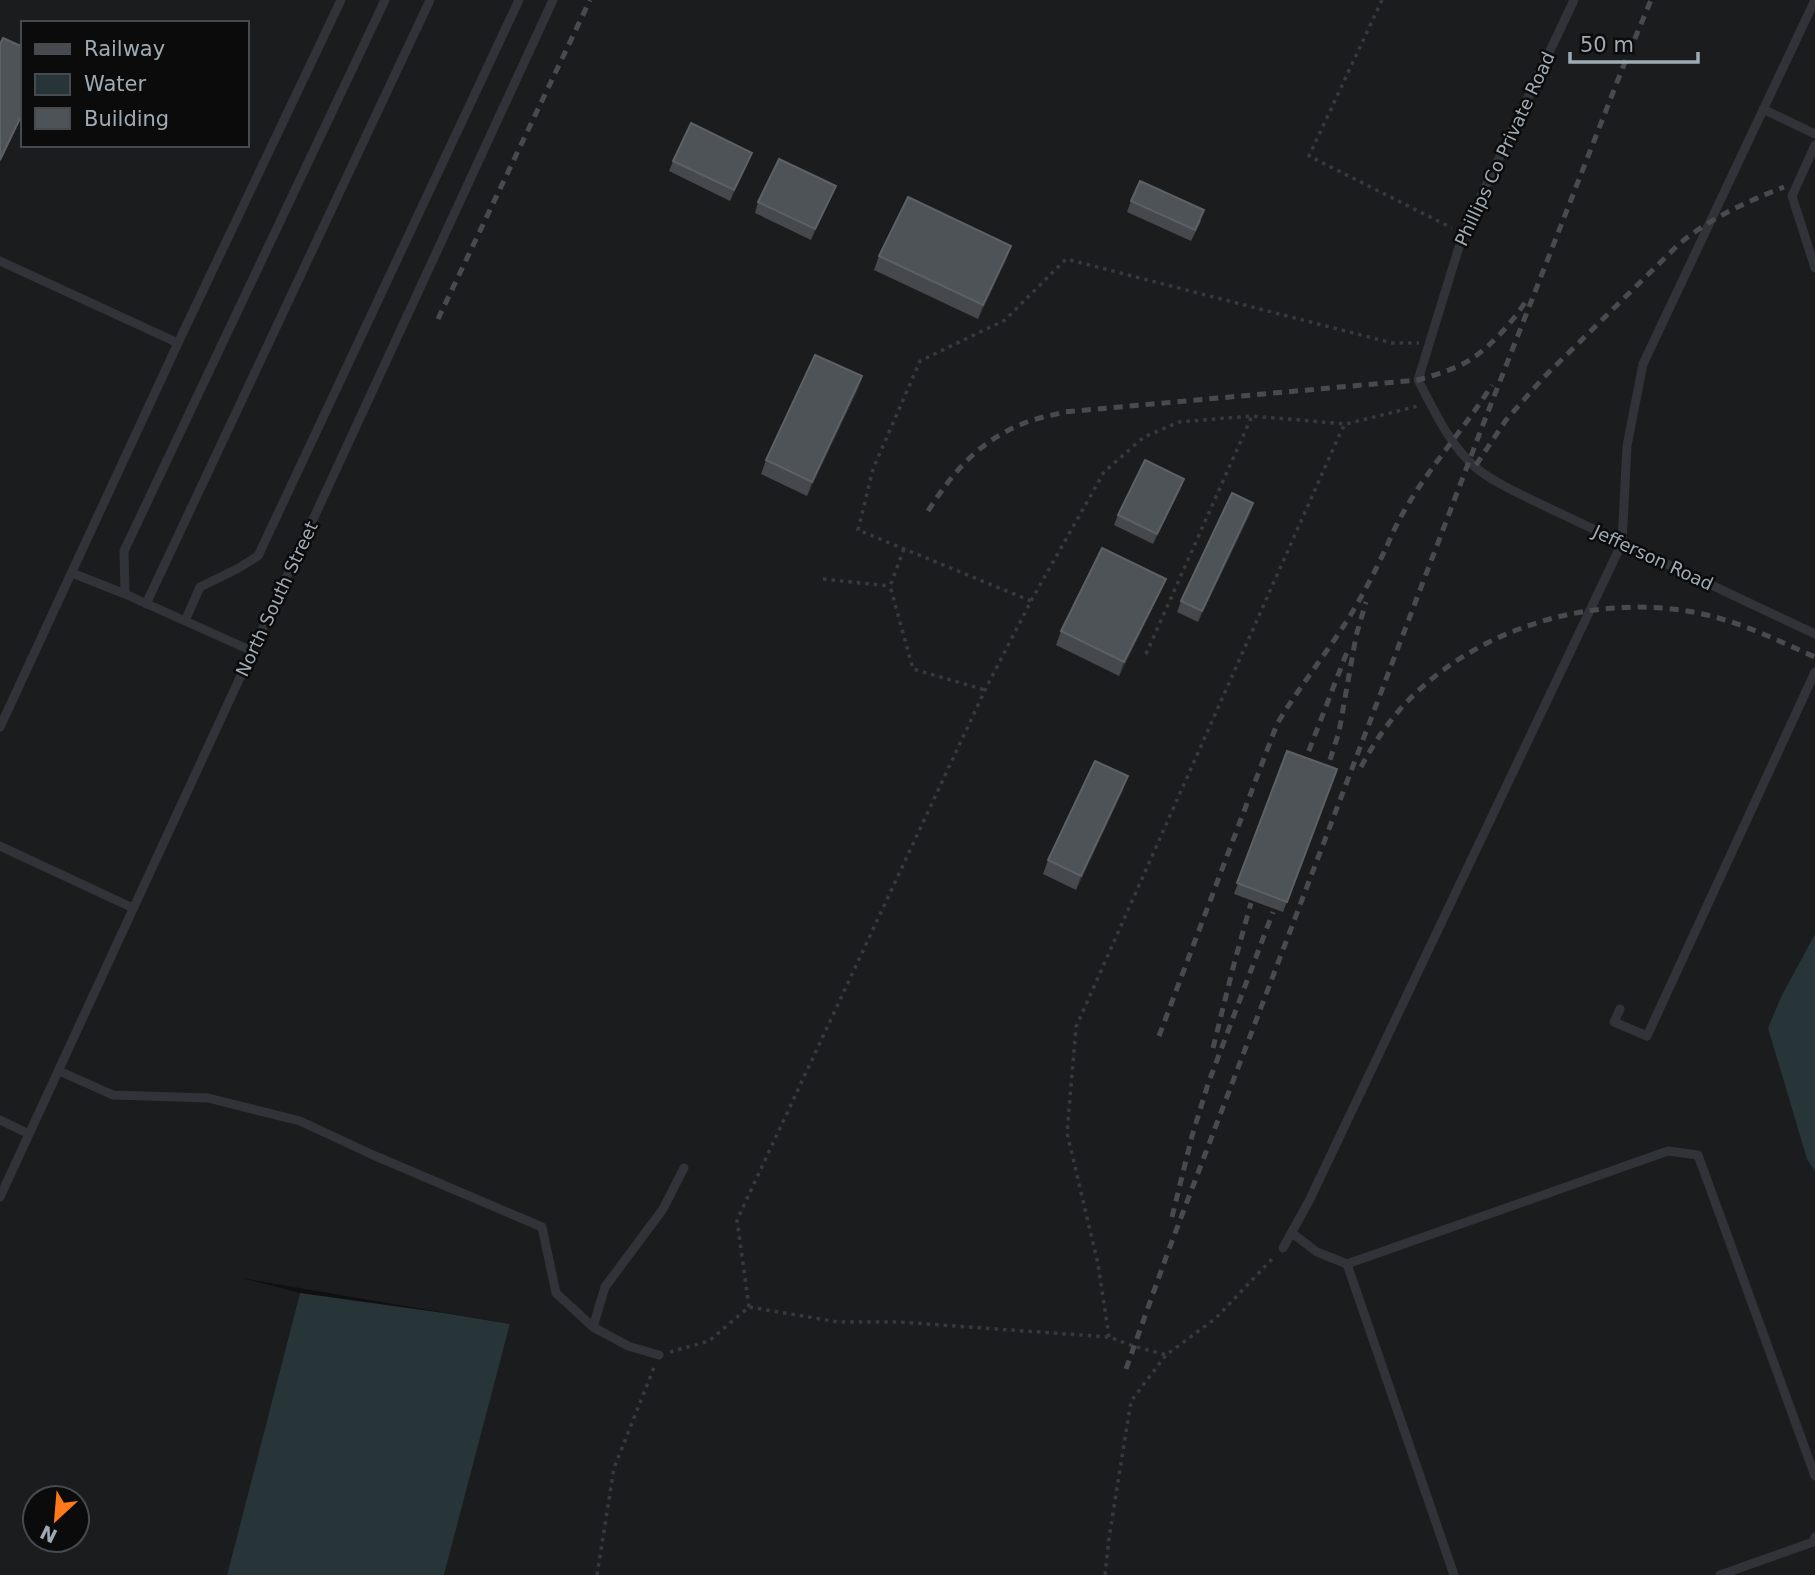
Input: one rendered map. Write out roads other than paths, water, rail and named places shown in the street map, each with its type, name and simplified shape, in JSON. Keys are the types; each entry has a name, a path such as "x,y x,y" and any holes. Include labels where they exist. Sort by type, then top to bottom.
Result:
{"lane":[{"path":"0,727 341,0"},
{"path":"125,594 124,551 385,0"},
{"path":"146,604 430,0"},
{"path":"185,621 200,587 258,556 519,0"},
{"name":"North South Street","path":"0,1197 553,0"},
{"name":"Phillips Co Private Road","path":"1418,380 1463,234 1574,0"},
{"path":"1283,1248 1315,1189 1622,543 1627,446 1643,364 1815,0"},
{"path":"1763,109 1815,134"},
{"path":"1815,145 1792,196 1815,268"},
{"path":"0,261 178,343"},
{"name":"Jefferson Road","path":"1418,380 1452,441 1475,466 1492,479 1815,634"},
{"path":"72,573 252,651"},
{"path":"1620,1009 1614,1022 1647,1036 1815,672"},
{"path":"0,846 133,908"},
{"path":"59,1071 113,1095 208,1098 300,1121 542,1227 556,1293 593,1327 628,1346 659,1356"},
{"path":"0,1120 29,1134"},
{"path":"1292,1233 1317,1252 1347,1264 1668,1151 1698,1155 1815,1476"},
{"path":"593,1327 605,1287 663,1209 684,1168"},
{"path":"1347,1264 1454,1575"},
{"path":"1720,1575 1813,1542 1815,1537"}],"water":[{"path":"1815,934 1815,1171 1807,1159 1768,1028 1781,997"},
{"path":"300,1293 510,1324 444,1575 227,1575"}],"railway":[{"path":"438,319 590,0"},
{"path":"1126,1369 1169,1249 1484,422 1651,0"},
{"path":"1476,465 1506,420 1543,378 1678,245 1729,212 1784,187"},
{"path":"928,511 957,471 980,449 1006,431 1027,422 1064,412 1418,380 1470,360 1502,332 1527,299"},
{"path":"1387,546 1422,483 1492,385"},
{"path":"1159,1036 1277,724 1350,616 1390,539"},
{"path":"1325,775 1339,732 1356,636 1366,602"},
{"path":"1361,767 1391,720 1426,684 1461,658 1499,637 1540,622 1583,612 1626,607 1669,609 1738,624 1815,657"},
{"path":"1303,766 1347,652"},
{"path":"1213,1048 1251,903"},
{"path":"1172,1217 1208,1084 1273,912"}]}
